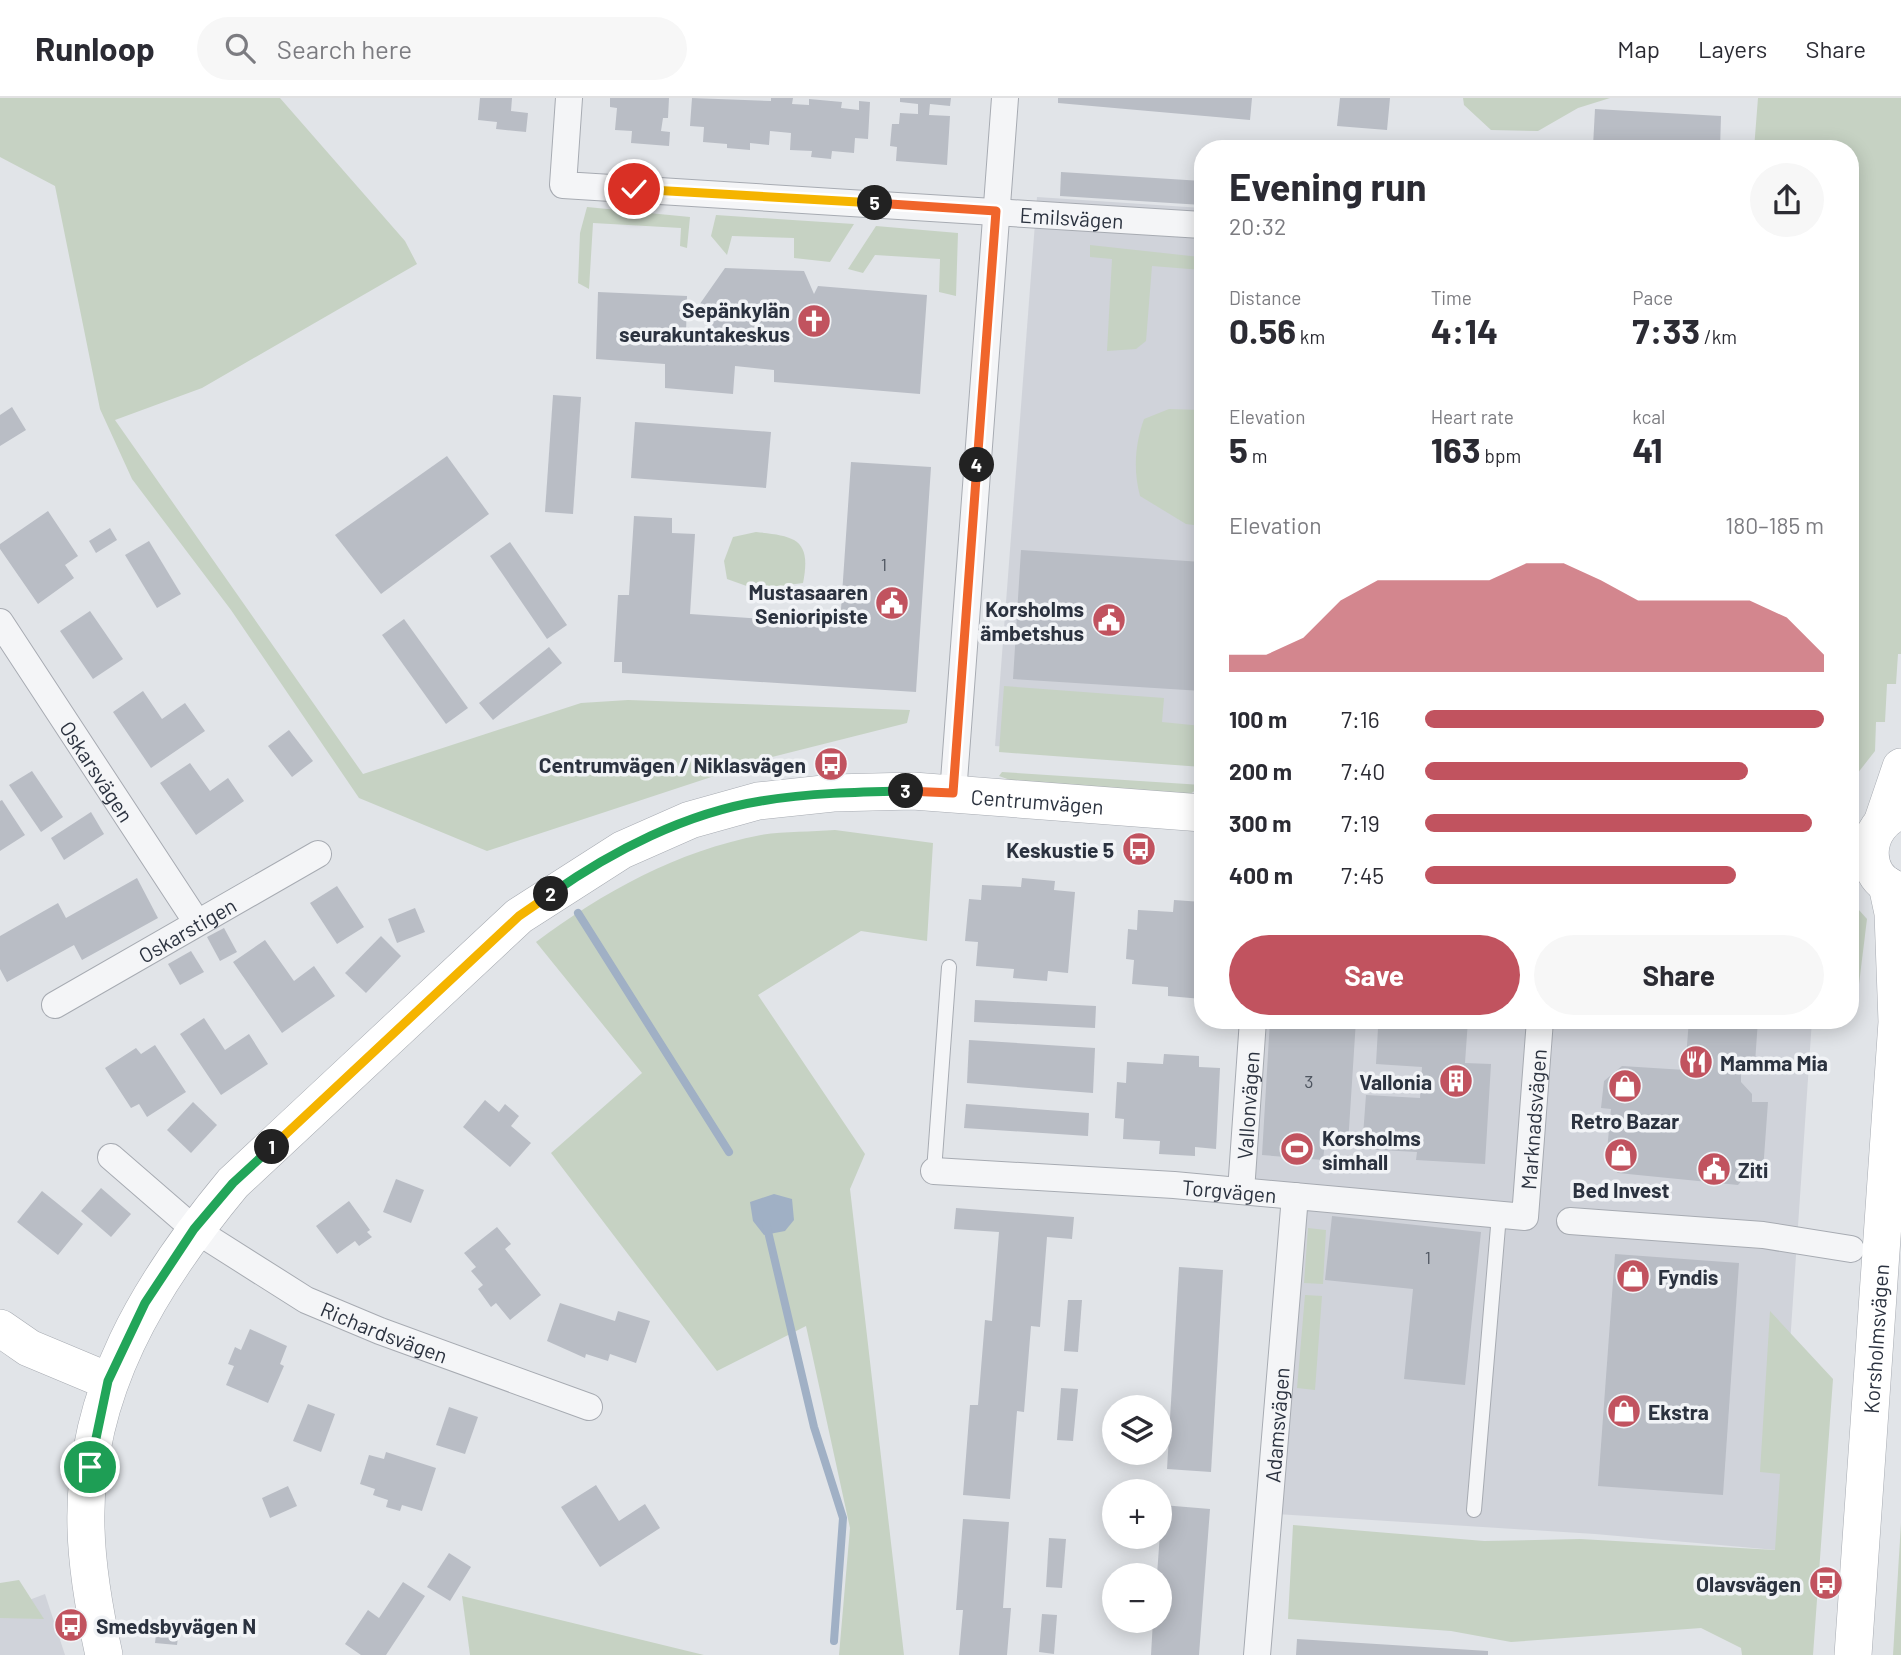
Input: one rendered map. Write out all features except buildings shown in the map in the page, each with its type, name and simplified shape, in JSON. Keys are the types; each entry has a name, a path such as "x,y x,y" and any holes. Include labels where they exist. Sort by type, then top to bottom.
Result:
{"main road":[{"path":"1878,824 1901,767"},
{"name":"Centrumvägen","path":"104,1655 85,1527 90,1467 108,1381 145,1303 194,1229 233,1183 519,916 622,850 690,820 758,801 832,793 953,793 1194,812"},
{"name":"Korsholmsvägen","path":"1853,1655 1899,1015 1894,914 1870,859 1869,848 1878,824"},
{"path":"0,1328 29,1348 108,1381"}],"street":[{"name":"Emilsvägen","path":"569,98 564,185 1194,224"},
{"path":"953,793 1004,98"},
{"name":"Oskarsvägen","path":"0,622 197,921"},
{"name":"Oskarstigen","path":"55,1004 318,854"},
{"name":"Vallonvägen","path":"1241,1191 1252,1029"},
{"name":"Marknadsvägen","path":"1525,1217 1539,1029"},
{"path":"111,1157 194,1229"},
{"name":"Torgvägen","path":"934,1171 1241,1191 1525,1217"},
{"name":"Adamsvägen","path":"1257,1655 1295,1196"},
{"path":"1570,1221 1763,1235 1851,1249"},
{"name":"Richardsvägen","path":"194,1229 306,1300 380,1331 589,1407"}],"lane":[{"path":"934,1171 949,967"},
{"path":"1474,1510 1499,1215"}],"shaded area":[{"path":"1037,197 1194,207 1194,763 995,746"},
{"path":"1260,1029 1811,1029 1776,1550 1595,1534 1276,1514 1299,1188 1249,1184"},
{"path":"45,1594 65,1655 0,1655 0,1611"}],"green space":[{"path":"0,98 280,98 405,241 417,264 202,388 115,420 363,774 581,703 628,700 910,710 907,723 772,757 487,851 359,798 231,610 132,479 100,409 55,186 0,157"},
{"path":"1463,98 1610,98 1578,108 1538,131 1491,130 1464,105"},
{"path":"1758,98 1901,98 1901,654 1898,654 1896,684 1887,684 1885,722 1876,722 1875,751 1859,771 1859,140 1755,140"},
{"path":"587,207 690,217 687,248 680,246 681,228 593,223 589,289 578,283 580,233"},
{"path":"716,215 854,224 830,262 794,258 794,238 732,236 727,255 711,236"},
{"path":"876,226 958,233 956,296 939,292 940,259 875,255 863,273 848,269"},
{"path":"1090,245 1194,256 1194,269 1152,266 1146,341 1136,349 1107,351 1112,259 1090,257"},
{"path":"1169,409 1194,410 1194,525 1186,524 1140,496 1136,457 1144,419"},
{"path":"756,532 781,535 797,542 805,557 803,583 755,589 727,579 724,561 733,537"},
{"path":"1004,686 1164,698 1162,722 1194,725 1194,766 999,752"},
{"path":"1002,772 1194,784 1194,791 1190,794 1010,780 999,776"},
{"path":"835,830 933,843 927,941 861,931 758,995 865,1154 850,1189 904,1655 839,1655 850,1528 806,1326 717,1371 551,1153 642,1073 536,942 614,890 700,851 761,835"},
{"path":"1859,910 1867,919 1859,984"},
{"path":"1308,1228 1326,1230 1323,1284 1304,1283"},
{"path":"1305,1295 1322,1296 1315,1390 1297,1388"},
{"path":"1770,1311 1833,1379 1813,1655 1742,1655 1741,1648 1701,1628 1511,1642 1451,1631 1288,1619 1293,1525 1484,1541 1580,1539 1775,1550 1780,1474 1760,1472"},
{"path":"1901,1523 1901,1655 1893,1655"},
{"path":"19,1580 44,1619 0,1618 0,1583"},
{"path":"462,1596 704,1655 470,1655"}],"water":[{"path":"774,1194 792,1199 794,1220 785,1231 764,1235 753,1221 750,1202"}],"waterway":[{"path":"578,913 729,1152"},
{"path":"766,1223 814,1427 843,1518 834,1641"}],"place":[{"name":"Sepänkylän seurakuntakeskus","path":"814,321"},
{"name":"Mustasaaren Senioripiste","path":"892,603"},
{"name":"Korsholms ämbetshus","path":"1109,620"},
{"name":"Centrumvägen / Niklasvägen","path":"831,764"},
{"name":"Keskustie 5","path":"1139,849"},
{"name":"Mamma Mia","path":"1696,1062"},
{"name":"Vallonia","path":"1456,1081"},
{"name":"Retro Bazar","path":"1625,1086"},
{"name":"Korsholms simhall","path":"1297,1149"},
{"name":"Bed Invest","path":"1621,1155"},
{"name":"Ziti","path":"1714,1169"},
{"name":"Fyndis","path":"1633,1276"},
{"name":"Ekstra","path":"1624,1411"},
{"name":"Olavsvägen","path":"1826,1583"},
{"name":"Smedsbyvägen N","path":"71,1625"}],"route":[{"path":"90,1467 108,1381 145,1303 194,1229 233,1183 519,916 566,883 622,850 690,820 758,801 832,793 953,793 996,211 634,189"}]}
